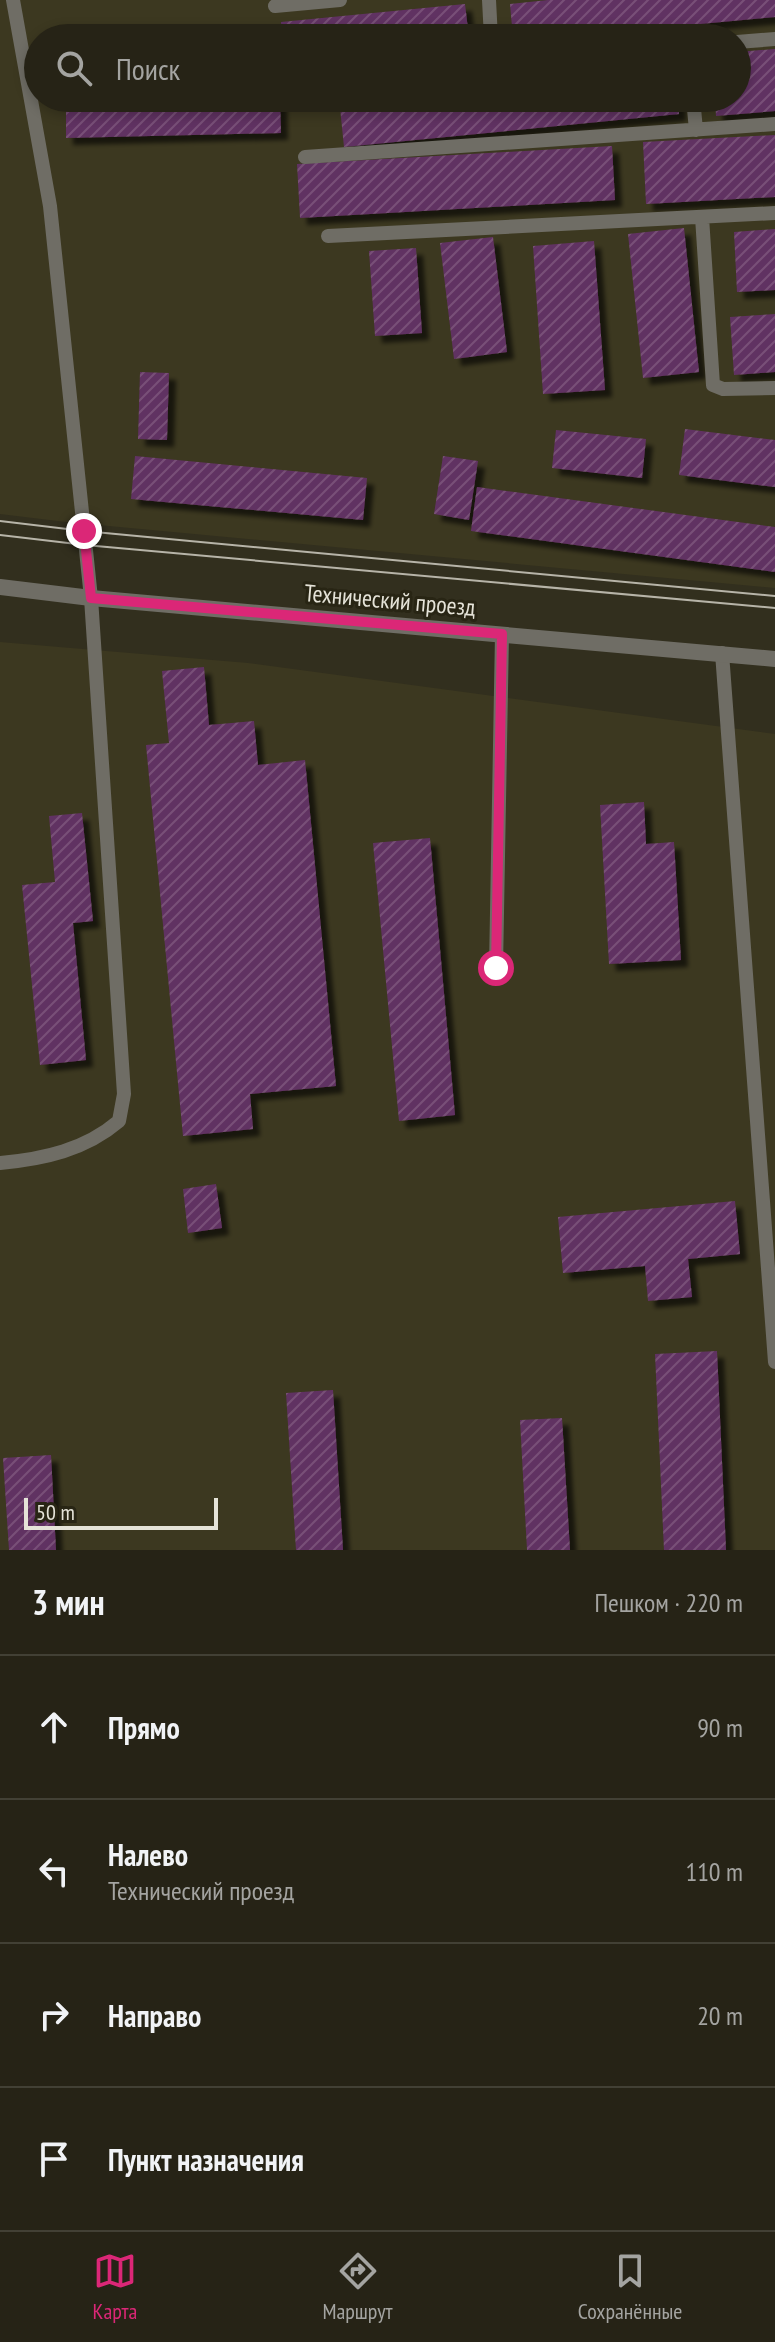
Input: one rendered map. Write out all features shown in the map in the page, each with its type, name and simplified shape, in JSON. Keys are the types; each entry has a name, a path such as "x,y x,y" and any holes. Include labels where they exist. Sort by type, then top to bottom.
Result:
{"street":[{"name":"Технический проезд","path":"0,587 91,598 775,659"}],"lane":[{"path":"13,0 24,61"},
{"path":"275,6 340,0"},
{"path":"489,0 490,24"},
{"path":"751,41 775,39"},
{"path":"0,1163 39,1160 101,1136 119,1121 124,1094 91,598 50,206 33,112"},
{"path":"694,112 696,130"},
{"path":"305,157 775,124"},
{"path":"328,236 775,213"},
{"path":"702,217 713,385 723,389 775,388"},
{"path":"496,968 502,634"},
{"path":"722,653 775,1362"}],"shaded area":[{"path":"0,0 775,0 775,588 0,514"},
{"path":"0,642 248,663 775,734 775,1550 0,1550"}],"building":[{"path":"548,0 775,0 775,17 700,24 512,24 510,4"},
{"path":"465,4 467,24 281,24"},
{"path":"775,49 775,111 716,116 716,112 751,112 751,51"},
{"path":"66,112 280,112 281,133 66,138"},
{"path":"340,112 679,112 679,114 344,147"},
{"path":"775,135 775,197 646,204 643,142"},
{"path":"612,146 615,200 300,218 297,164"},
{"path":"684,228 699,372 643,378 628,234"},
{"path":"775,229 775,290 737,292 734,232"},
{"path":"493,237 507,352 454,359 440,243"},
{"path":"594,241 605,390 543,394 533,246"},
{"path":"416,248 422,333 375,336 369,251"},
{"path":"775,314 775,372 734,375 730,317"},
{"path":"140,372 169,373 167,440 138,439"},
{"path":"685,429 775,440 775,487 679,475"},
{"path":"556,430 646,439 642,478 552,468"},
{"path":"135,456 367,478 363,520 131,499"},
{"path":"443,456 478,461 469,520 434,514"},
{"path":"477,487 775,527 775,572 471,531"},
{"path":"204,667 209,725 254,721 258,765 305,760 336,1086 250,1094 253,1129 183,1136 146,745 169,743 162,671"},
{"path":"644,802 646,844 674,842 681,960 609,964 600,805"},
{"path":"82,813 93,921 73,923 86,1060 40,1065 22,885 55,882 49,816"},
{"path":"430,838 455,1115 399,1121 373,843"},
{"path":"216,1184 222,1228 188,1233 183,1189"},
{"path":"735,1201 740,1254 688,1259 692,1297 648,1301 645,1266 563,1273 558,1217"},
{"path":"717,1351 726,1550 664,1550 655,1354"},
{"path":"333,1390 343,1550 296,1550 286,1393"},
{"path":"562,1418 570,1550 527,1550 520,1420"},
{"path":"51,1455 56,1550 9,1550 3,1458"}],"tram line":[{"path":"0,521 775,596"},
{"path":"0,535 775,608"}],"route":[{"path":"84,531 91,598 502,634 496,968"}]}
